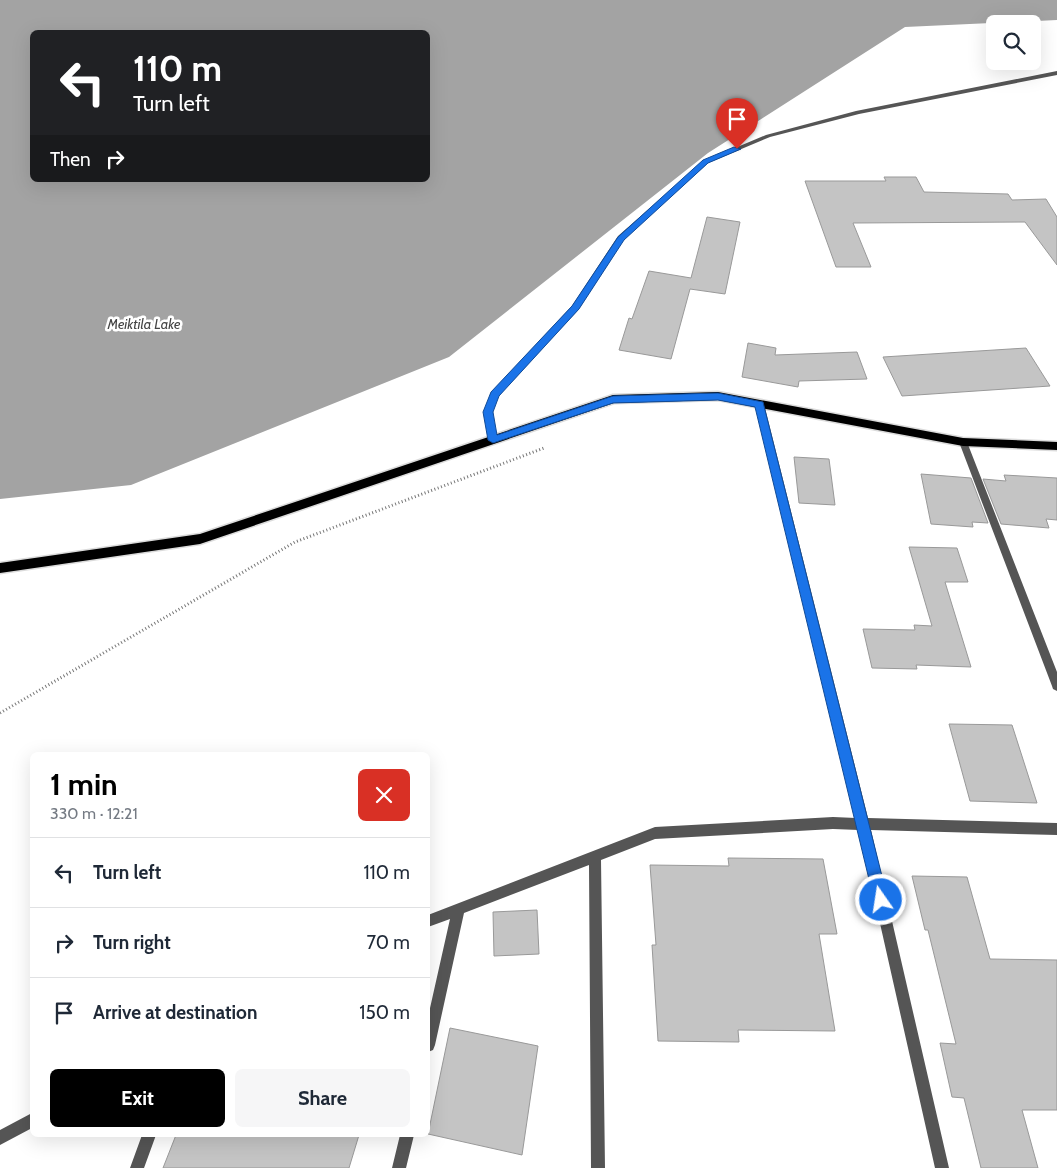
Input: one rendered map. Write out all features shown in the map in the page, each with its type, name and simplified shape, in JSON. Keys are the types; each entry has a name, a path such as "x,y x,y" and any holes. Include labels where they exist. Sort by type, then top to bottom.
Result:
{"main road":[{"path":"0,568 200,539 613,399 718,396 963,442 1057,446"}],"street":[{"path":"493,440 488,412 494,395 576,308 621,238 706,162 768,136 858,112 1057,73"},
{"path":"760,404 864,824 942,1168"},
{"path":"963,442 1057,686"},
{"path":"430,920 655,833 833,823 1057,829"},
{"path":"595,857 598,1168"},
{"path":"430,1036 459,909"},
{"path":"0,1138 30,1121"},
{"path":"137,1168 148,1137"},
{"path":"399,1168 407,1137"}],"path":[{"path":"0,713 295,542 476,475 548,446"}],"water":[{"name":"Meiktila Lake","path":"0,0 1057,0 1057,20 1041,21 1041,15 986,15 986,23 905,27 708,153 449,357 131,485 0,499"}],"building":[{"path":"884,177 916,177 924,192 1008,194 1012,200 1046,199 1057,217 1057,265 1025,222 853,223 871,267 836,267 805,181 886,181"},
{"path":"707,217 740,222 725,294 690,289 671,359 619,350 629,318 632,319 649,271 691,278"},
{"path":"748,343 776,348 775,355 857,352 867,379 799,381 798,387 742,377"},
{"path":"1026,348 1050,386 902,396 883,357"},
{"path":"794,457 829,459 835,505 799,503"},
{"path":"921,474 971,478 988,523 972,522 973,527 931,524"},
{"path":"1004,475 1057,478 1057,520 1046,519 1049,528 1001,524 983,479 1006,481"},
{"path":"909,547 957,548 968,582 945,582 971,667 916,665 917,669 872,668 863,629 915,630 914,625 932,626"},
{"path":"949,724 1012,725 1037,803 970,801"},
{"path":"728,858 823,859 837,934 819,934 835,1031 738,1030 739,1042 658,1041 652,945 656,945 650,865 729,866"},
{"path":"912,876 967,877 990,959 1057,960 1057,1110 1022,1110 1038,1168 981,1168 964,1098 952,1097 940,1043 956,1044 928,930 925,930"},
{"path":"537,910 539,954 494,956 493,912"},
{"path":"450,1028 538,1046 522,1155 430,1134 430,1124"},
{"path":"175,1137 358,1137 349,1168 163,1168"}],"route":[{"path":"737,149 706,162 621,238 576,308 494,395 488,412 493,440 613,399 718,396 760,404 881,900"}]}
